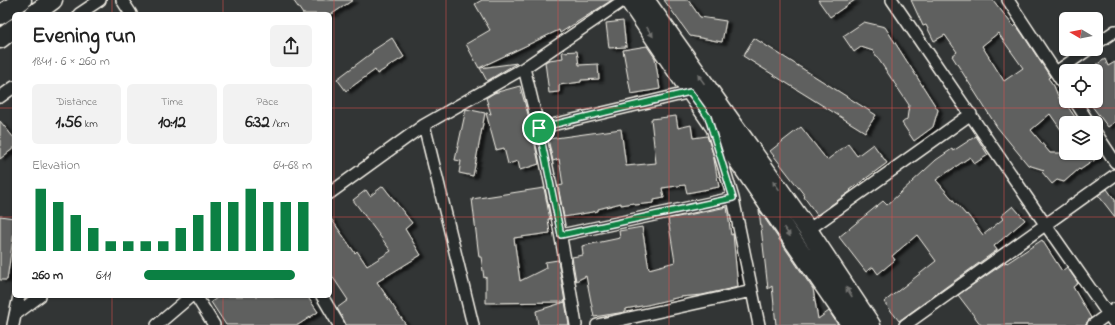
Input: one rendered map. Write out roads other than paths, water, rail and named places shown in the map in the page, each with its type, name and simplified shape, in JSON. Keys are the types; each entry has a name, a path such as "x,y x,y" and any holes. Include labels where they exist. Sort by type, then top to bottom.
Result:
{"main road":[{"path":"0,15 22,0"},
{"path":"37,12 53,0"},
{"path":"629,0 690,92 851,325"},
{"path":"645,0 808,230 870,325"},
{"path":"0,39 12,30"}],"street":[{"path":"82,12 100,0"},
{"path":"122,0 131,12"},
{"path":"332,193 424,125 524,68 624,0"},
{"path":"892,0 1045,224 1111,312 1115,324"},
{"path":"1008,0 1059,77"},
{"path":"1103,39 1115,30"},
{"path":"1056,72 1079,56"},
{"path":"524,68 539,128 561,235 576,325"},
{"path":"0,97 12,88"},
{"path":"539,128 690,92"},
{"path":"808,230 971,114"},
{"path":"708,117 733,198 758,325"},
{"path":"424,125 473,325"},
{"path":"1103,144 1115,162"},
{"path":"905,325 1045,224 1115,176"},
{"path":"561,235 733,198"},
{"path":"597,325 752,291"},
{"path":"13,325 19,298"},
{"path":"16,314 37,298"},
{"path":"157,325 189,298"},
{"path":"197,298 214,325"},
{"path":"323,298 340,325"},
{"path":"1093,325 1111,312"}]}
